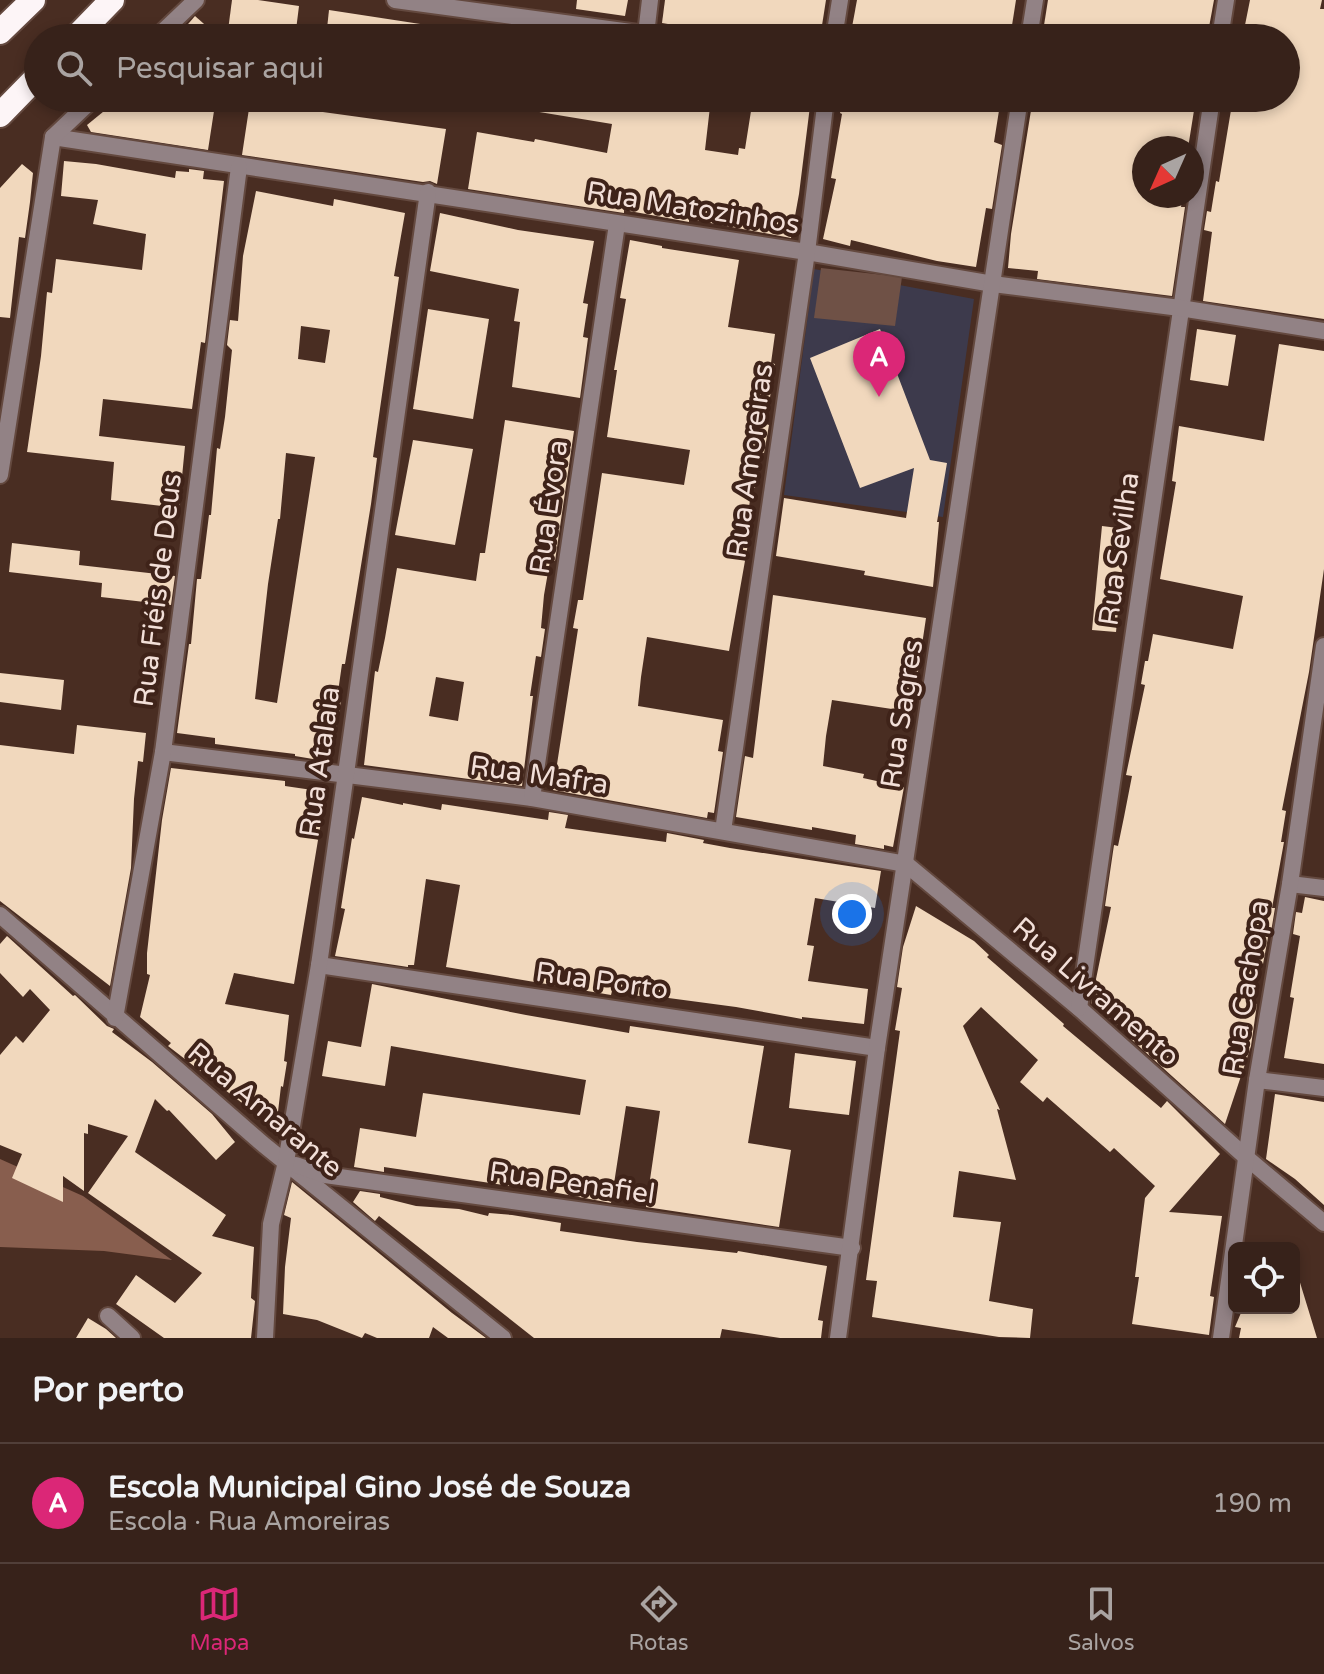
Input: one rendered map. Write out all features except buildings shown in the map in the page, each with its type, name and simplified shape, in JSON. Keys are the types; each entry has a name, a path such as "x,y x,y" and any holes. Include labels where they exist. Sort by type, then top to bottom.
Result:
{"highway":[{"path":"0,32 33,0"},
{"path":"89,24 112,0"},
{"path":"0,115 24,90"}],"street":[{"path":"171,24 196,0"},
{"path":"395,0 572,24"},
{"path":"647,24 650,0"},
{"path":"836,24 840,0"},
{"path":"1031,24 1035,0"},
{"path":"1222,24 1226,0"},
{"path":"0,475 53,137 79,112"},
{"name":"Rua Amoreiras","path":"723,831 807,252 824,112"},
{"name":"Rua Sagres","path":"838,1338 877,1048 1018,112"},
{"name":"Rua Sevilha","path":"1079,1008 1210,112"},
{"name":"Rua Matozinhos","path":"53,137 239,167 428,192 993,284 1180,308 1324,331"},
{"name":"Rua Fiéis de Deus","path":"115,1018 163,752 239,167"},
{"name":"Rua Atalaia","path":"265,1338 271,1224 286,1162 319,965 428,192"},
{"name":"Rua Évora","path":"532,798 617,224"},
{"name":"Rua Cachopa","path":"1221,1338 1324,646"},
{"name":"Rua Mafra","path":"163,752 532,798 906,864"},
{"name":"Rua Livramento","path":"906,864 1079,1008 1324,1223"},
{"path":"1290,884 1324,888"},
{"name":"Rua Amarante","path":"0,915 115,1018 286,1162 503,1338"},
{"name":"Rua Porto","path":"319,965 877,1048"},
{"path":"1257,1080 1324,1088"},
{"name":"Rua Penafiel","path":"286,1162 325,1175 852,1248"},
{"path":"108,1316 132,1338"}],"shaded area":[{"path":"821,268 902,277 895,326 814,318"},
{"path":"814,269 974,299 943,517 784,495"},
{"path":"0,1159 83,1196 172,1260 104,1251 0,1247"}],"place":[{"name":"Escola Municipal Gino José de Souza","path":"879,397"}]}
